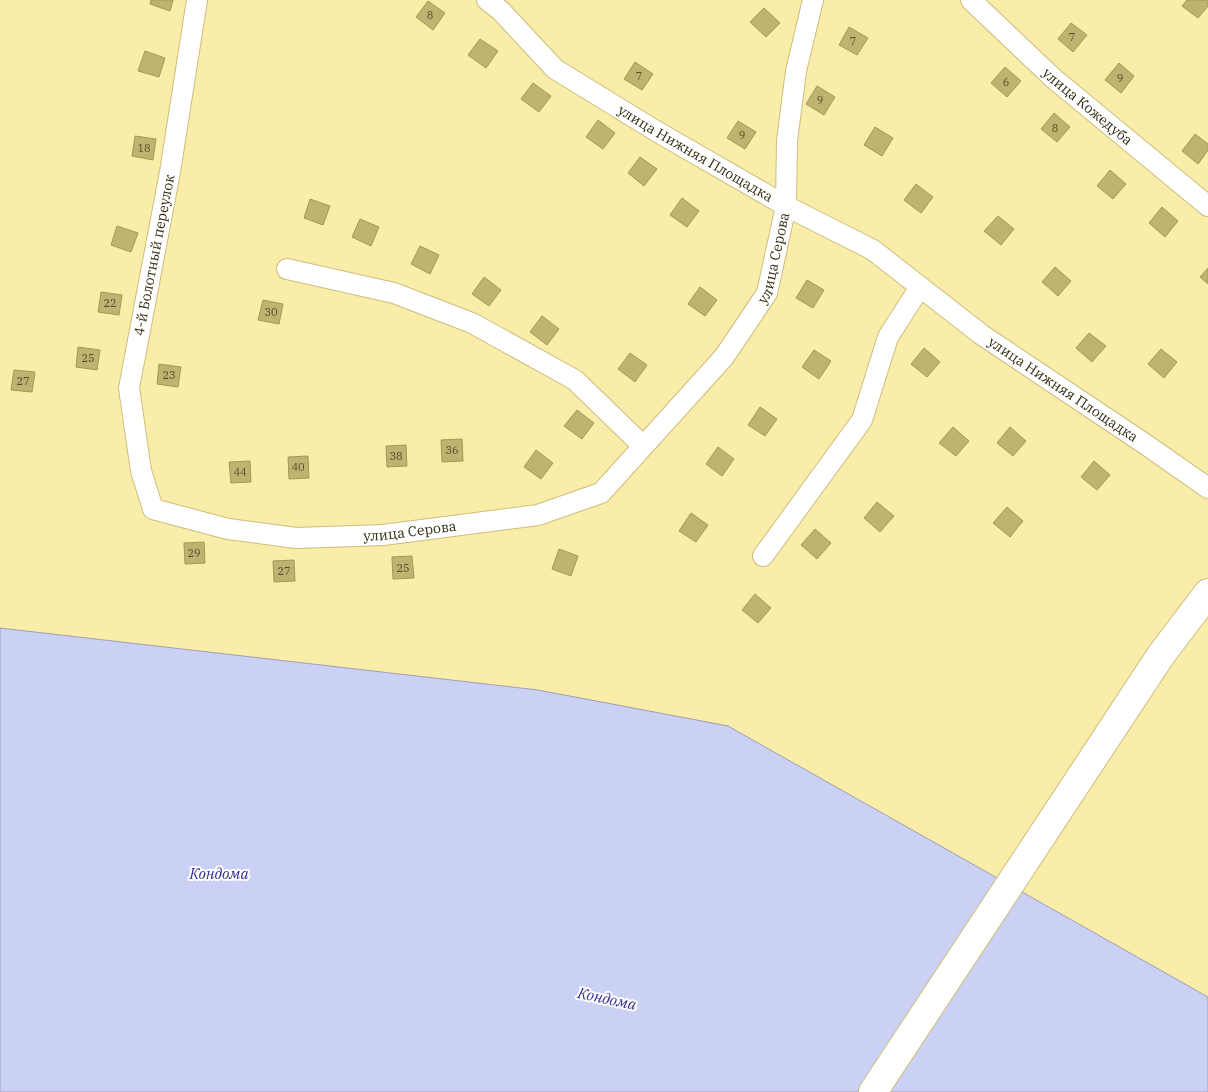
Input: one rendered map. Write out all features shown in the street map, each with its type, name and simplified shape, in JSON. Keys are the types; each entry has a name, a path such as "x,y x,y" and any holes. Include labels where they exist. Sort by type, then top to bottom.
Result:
{"main road":[{"path":"872,1092 1161,655 1208,593"}],"street":[{"name":"4-й Болотный переулок","path":"152,509 141,472 129,388 170,172 197,0"},
{"name":"улица Нижняя Площадка","path":"487,0 501,11 555,69 656,132 786,206 873,250 982,335 1208,488"},
{"name":"улица Серова","path":"152,509 228,529 296,538 382,535 538,515 601,493 724,357 767,293 786,206 787,140 796,71 814,0"},
{"name":"улица Кожедуба","path":"971,0 1053,78 1208,206"},
{"path":"287,269 394,294 472,323 575,380 643,446"},
{"path":"763,556 862,420 888,337 920,287"}],"water":[{"name":"Кондома","path":"0,628 538,690 728,726 1208,997 1208,1092 0,1092"}],"building":[{"path":"151,0 173,0 170,11 150,4"},
{"path":"1187,0 1208,0 1208,6 1198,18 1182,6"},
{"path":"428,1 445,13 433,30 416,17"},
{"path":"764,8 780,23 766,37 750,22"},
{"path":"1071,23 1087,35 1073,52 1058,39"},
{"path":"849,27 868,38 857,55 839,45"},
{"path":"480,39 498,51 486,68 468,55"},
{"path":"145,51 165,58 159,77 138,71"},
{"path":"635,62 653,74 642,90 624,79"},
{"path":"1119,63 1134,76 1121,93 1105,80"},
{"path":"1005,67 1021,81 1007,97 991,83"},
{"path":"533,83 551,96 539,112 521,99"},
{"path":"817,86 835,97 824,115 806,104"},
{"path":"1054,113 1070,127 1057,142 1041,129"},
{"path":"598,120 615,133 603,149 586,137"},
{"path":"738,121 756,132 745,149 727,138"},
{"path":"875,127 893,138 882,156 864,145"},
{"path":"1195,134 1208,144 1208,150 1198,164 1182,151"},
{"path":"135,136 156,139 153,160 132,156"},
{"path":"640,157 657,169 644,186 628,173"},
{"path":"1110,170 1126,184 1113,199 1097,186"},
{"path":"916,184 933,197 921,213 904,200"},
{"path":"682,198 699,211 687,227 670,215"},
{"path":"310,199 330,206 323,225 304,218"},
{"path":"1162,207 1178,221 1165,237 1149,223"},
{"path":"998,216 1014,229 1001,245 984,231"},
{"path":"360,219 379,227 371,246 352,237"},
{"path":"117,226 138,233 131,252 111,245"},
{"path":"420,246 439,255 430,274 411,264"},
{"path":"1055,267 1071,281 1058,296 1042,282"},
{"path":"1208,268 1208,284 1200,277"},
{"path":"484,277 501,290 489,306 472,294"},
{"path":"807,280 824,290 813,308 796,298"},
{"path":"700,287 717,300 705,316 688,304"},
{"path":"101,292 122,295 119,315 98,312"},
{"path":"263,300 283,304 279,324 258,320"},
{"path":"542,316 559,329 547,345 530,332"},
{"path":"1089,333 1106,346 1092,362 1076,348"},
{"path":"78,347 100,350 97,370 76,367"},
{"path":"924,348 940,362 927,377 911,364"},
{"path":"1161,349 1177,362 1164,378 1148,364"},
{"path":"814,350 831,361 819,379 802,367"},
{"path":"630,353 647,365 635,382 618,369"},
{"path":"159,364 181,367 178,387 157,384"},
{"path":"14,370 35,372 32,392 11,390"},
{"path":"760,407 777,419 765,436 748,425"},
{"path":"577,410 594,423 582,439 564,426"},
{"path":"953,427 969,441 956,456 939,443"},
{"path":"1010,427 1026,441 1013,456 997,443"},
{"path":"462,439 463,461 442,462 441,440"},
{"path":"406,445 407,466 387,467 386,446"},
{"path":"718,447 734,459 722,476 706,464"},
{"path":"536,450 553,463 541,479 524,467"},
{"path":"308,456 309,478 289,479 288,457"},
{"path":"250,461 251,482 231,483 229,462"},
{"path":"1094,461 1110,475 1097,490 1081,477"},
{"path":"877,502 894,516 880,532 864,518"},
{"path":"1007,507 1023,521 1010,537 993,523"},
{"path":"691,513 708,525 696,542 679,531"},
{"path":"815,529 831,543 817,559 801,545"},
{"path":"204,542 205,563 185,564 184,543"},
{"path":"559,549 578,556 571,576 552,569"},
{"path":"412,556 414,578 393,579 392,557"},
{"path":"294,560 295,581 274,582 273,561"},
{"path":"755,594 771,608 758,623 742,610"}]}
